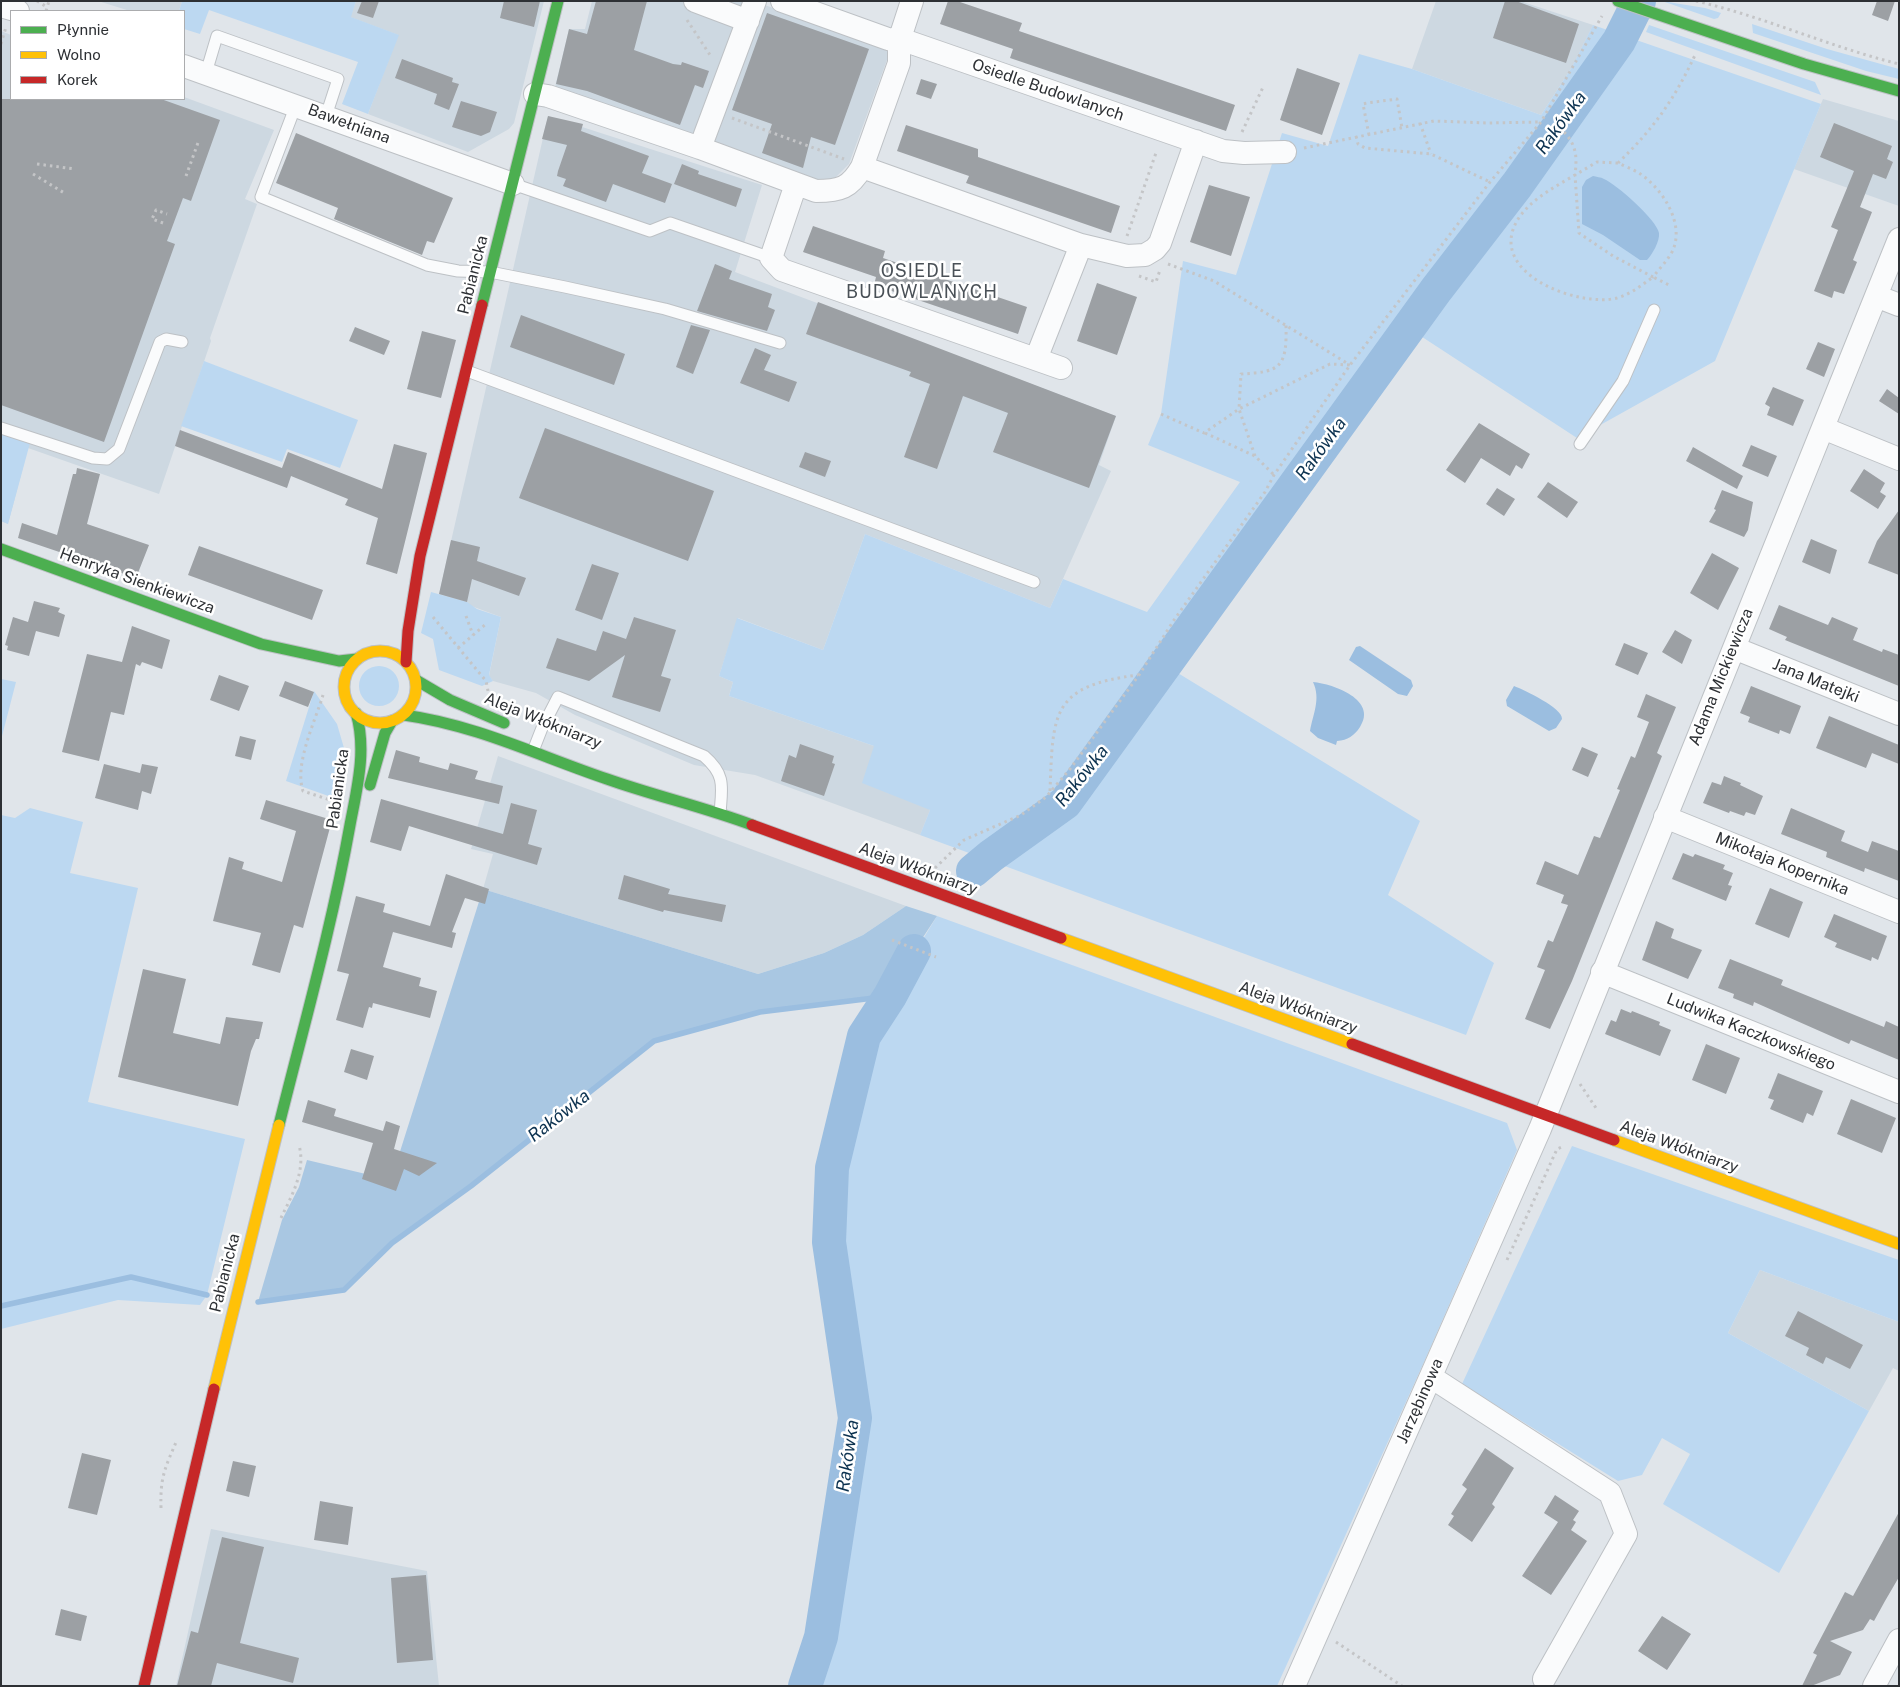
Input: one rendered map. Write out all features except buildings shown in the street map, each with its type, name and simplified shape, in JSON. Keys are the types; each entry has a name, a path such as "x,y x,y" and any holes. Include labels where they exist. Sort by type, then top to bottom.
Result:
{"main road":[{"name":"Pabianicka","path":"406,662 408,631 420,556 558,1"},
{"path":"1619,2 1804,64 1899,91"},
{"name":"Henryka Sienkiewicza","path":"1,549 261,644 339,661 357,659"},
{"name":"Pabianicka","path":"402,598 420,556"},
{"path":"372,652 382,640"},
{"name":"Henryka Sienkiewicza","path":"261,644 294,662"},
{"path":"372,652 387,652 406,662 416,680 416,691 412,704 404,714 392,721 379,723 365,720 356,713 349,704 345,694 345,682 348,672 357,659 372,652"},
{"name":"Aleja Włókniarzy","path":"416,680 450,700 512,726"},
{"path":"333,683 345,694"},
{"name":"Pabianicka","path":"342,870 360,769 361,730 356,713"},
{"name":"Aleja Włókniarzy","path":"404,714 442,721 483,732 614,782 687,801"},
{"name":"Pabianicka","path":"144,1686 223,1350 342,870 385,733 392,721"},
{"name":"Aleja Włókniarzy","path":"619,770 687,801 1899,1244"}],"street":[{"name":"Osiedle Budowlanych","path":"782,1 888,39 910,42 1223,151 1244,153 1285,152"},
{"path":"535,94 548,96 700,148 816,191 833,191 853,182 856,164 899,63 899,41 912,1"},
{"path":"690,9 752,11 700,148"},
{"name":"Bawełniana","path":"185,66 513,184"},
{"path":"856,164 1081,245 1127,256 1146,254 1155,249 1160,243 1196,141"},
{"path":"796,184 771,258 782,270 1061,368"},
{"name":"Adama Mickiewicza","path":"1546,1115 1664,817 1899,239"},
{"path":"1036,359 1081,245"},
{"path":"1876,296 1899,305"},
{"path":"1823,428 1899,459"},
{"name":"Jana Matejki","path":"1734,648 1899,714"},
{"name":"Mikołaja Kopernika","path":"1664,817 1899,912"},
{"name":"Ludwika Kaczkowskiego","path":"1602,972 1899,1092"},
{"name":"Jarzębinowa","path":"1294,1686 1546,1115"},
{"path":"1431,1378 1610,1492 1626,1534 1544,1679"},
{"path":"1874,1686 1899,1640"}],"lane":[{"path":"206,74 217,36 338,79 326,116"},
{"path":"296,105 261,197 428,265 458,271 490,272 665,309 780,343"},
{"path":"513,184 650,231 670,223 771,258"},
{"path":"1580,444 1623,380 1654,310"},
{"path":"1,428 93,458 106,459 119,449 160,342 166,339 182,342"},
{"path":"467,371 1034,582"},
{"path":"533,752 558,697 704,756 712,762 722,781 720,813"}],"path":[{"path":"37,1 46,9 49,1"},
{"path":"1695,1 1727,8 1840,48 1899,64"},
{"path":"690,9 726,79"},
{"path":"1,44 9,10"},
{"path":"934,869 964,840 1022,815 1050,792 1070,769 1139,675 1174,620 1265,492 1274,475 1350,364 1490,182 1540,122 1601,19"},
{"path":"1618,163 1648,134 1666,110 1696,53"},
{"path":"1369,134 1362,104 1367,103 1397,99 1402,128"},
{"path":"726,116 856,164"},
{"path":"1285,152 1434,121 1540,122"},
{"path":"1420,123 1431,154"},
{"path":"1123,241 1129,233 1164,130"},
{"path":"1564,132 1572,140 1577,153 1575,175 1578,233 1614,256 1671,286"},
{"path":"1356,136 1358,144 1365,148 1431,154 1490,182"},
{"path":"186,176 199,140"},
{"path":"1598,162 1618,163 1638,172 1658,191 1672,217 1676,239 1672,252 1653,277 1633,291 1616,298 1592,299 1571,296 1530,277 1518,263 1512,246 1512,234 1517,221 1535,201 1550,189 1575,175 1598,162"},
{"path":"37,164 75,169"},
{"path":"33,174 66,194"},
{"path":"163,223 152,219 156,210 167,214"},
{"path":"1163,263 1214,280 1350,364"},
{"path":"1131,273 1156,282"},
{"path":"1255,456 1240,409 1241,374 1267,372 1277,367 1284,358 1286,325"},
{"path":"1204,432 1240,409 1330,364 1350,364"},
{"path":"1161,414 1255,456 1274,475"},
{"path":"429,611 486,681 489,694"},
{"path":"466,616 473,635"},
{"path":"458,648 486,624"},
{"path":"1050,792 1054,730 1060,709 1073,696 1092,684 1108,679 1139,675"},
{"path":"323,695 301,764 299,780 303,791 340,804"},
{"path":"892,940 936,957"},
{"path":"1319,1630 1402,1686"}],"shaded area":[{"path":"98,1 182,1 179,10 127,10"},
{"path":"182,1 356,1 351,17 399,35 368,114 342,104 358,62 209,10 200,34 185,29 185,10 179,10"},
{"path":"356,1 544,1 514,123 509,129 468,152 368,114 398,35 350,17"},
{"path":"592,1 753,1 891,49 849,164 832,181 808,179 555,87 569,29 585,29"},
{"path":"1436,1 1520,1 1593,25 1572,67 1541,115 1412,69"},
{"path":"1662,1 1705,8 1721,13 1718,18 1714,19"},
{"path":"1752,24 1827,49 1899,69 1899,79 1866,71 1753,33"},
{"path":"1593,25 1821,104 1715,361 1577,438 1413,331 1168,667 1420,821 1388,895 1494,963 1466,1035 920,835 930,810 862,783 874,746 729,696 733,682 719,676 737,618 823,650 865,534 1050,608 1063,579 1147,612 1240,482 1148,445 1161,414 1183,261 1236,275 1282,133 1328,146 1359,54 1412,69 1541,115 1572,67"},
{"path":"1649,25 1815,82 1821,95 1646,32"},
{"path":"1,31 10,35 10,100 185,100 185,97 274,130 245,199 257,204 210,338 211,341 159,494 28,448 8,524 1,521"},
{"path":"1823,99 1899,121 1899,206 1794,169"},
{"path":"548,116 762,185 735,272 1116,416 1099,465 1111,471 1050,608 865,534 823,650 738,618 719,676 733,682 729,696 874,746 930,810 920,835 755,775 694,765 575,715 536,693 493,681 489,676 501,617 439,594"},
{"path":"1593,176 1610,182 1635,203 1657,227 1659,233 1658,240 1647,260 1640,260 1603,235 1582,224 1582,187 1586,180"},
{"path":"204,361 358,420 340,468 287,449 282,462 181,426"},
{"path":"1,433 30,443 8,524 1,521"},
{"path":"431,592 467,602 477,609 501,617 489,675 493,681 482,686 439,670 433,639 421,633"},
{"path":"1360,646 1411,680 1413,686 1407,696 1398,694 1349,660 1356,647"},
{"path":"383,666 390,669 396,675 399,686 398,694 390,703 383,706 375,706 368,703 360,694 359,682 362,675 371,667"},
{"path":"1,679 16,682 1,740"},
{"path":"1313,682 1342,690 1359,701 1363,709 1364,717 1358,730 1348,739 1337,741 1336,745 1318,738 1310,731 1316,700"},
{"path":"1514,686 1542,700 1561,715 1562,719 1556,728 1549,731 1507,706 1506,700"},
{"path":"314,691 337,724 344,748 337,799 286,781"},
{"path":"498,756 906,906 863,935 824,953 758,974 483,889 493,854 471,849"},
{"path":"30,808 83,822 70,873 138,888 88,1102 245,1139 207,1295 200,1305 118,1300 1,1329 1,815 15,818"},
{"path":"483,889 758,974 824,953 863,935 906,906 937,916 914,951 890,996 760,1012 654,1041 471,1186 392,1243 344,1290 258,1302 282,1220 299,1187 307,1160 391,1180"},
{"path":"937,916 1507,1123 1517,1150 1425,1360 1277,1686 805,1686 821,1637 855,1418 829,1242 832,1168 864,1036"},
{"path":"1572,1146 1899,1260 1899,1322 1760,1270 1728,1333 1869,1411 1779,1573 1663,1504 1690,1454 1662,1438 1642,1475 1618,1481 1462,1384"},
{"path":"1760,1270 1899,1322 1899,1371 1893,1368 1869,1411 1728,1333"},
{"path":"211,1529 427,1571 439,1686 176,1686"}],"waterway":[{"name":"Rakówka","path":"973,871 1065,803 1436,290 1517,185 1619,41 1639,1"},
{"name":"Rakówka","path":"805,1686 821,1637 855,1418 829,1242 832,1168 864,1036 890,996 914,951"},
{"name":"Rakówka","path":"258,1302 344,1290 392,1243 471,1186 654,1041 760,1012 890,996"},
{"path":"1,1306 131,1277 207,1295"}],"traffic: fast":[{"path":"482,305 558,1"},
{"path":"1618,1 1804,64 1899,91"},
{"path":"1,549 261,644 339,661 357,659"},
{"path":"416,680 450,700 504,723"},
{"path":"279,1125 343,863 360,769 361,741 356,713"},
{"path":"404,715 457,726 625,785 752,825"},
{"path":"370,785 385,733 392,721"}],"traffic: slow":[{"path":"380,651 400,657 410,667 416,687 410,707 400,717 380,723 360,717 350,707 344,687 350,667 360,657 380,651"},
{"path":"1061,938 1352,1044"},
{"path":"214,1389 279,1125"},
{"path":"1614,1140 1899,1244"}],"traffic: jam":[{"path":"406,662 408,631 420,556 482,305"},
{"path":"752,825 1061,938"},
{"path":"1352,1044 1614,1140"},
{"path":"144,1686 214,1389"}],"district":[{"name":"OSIEDLE BUDOWLANYCH","path":"922,281"}]}
